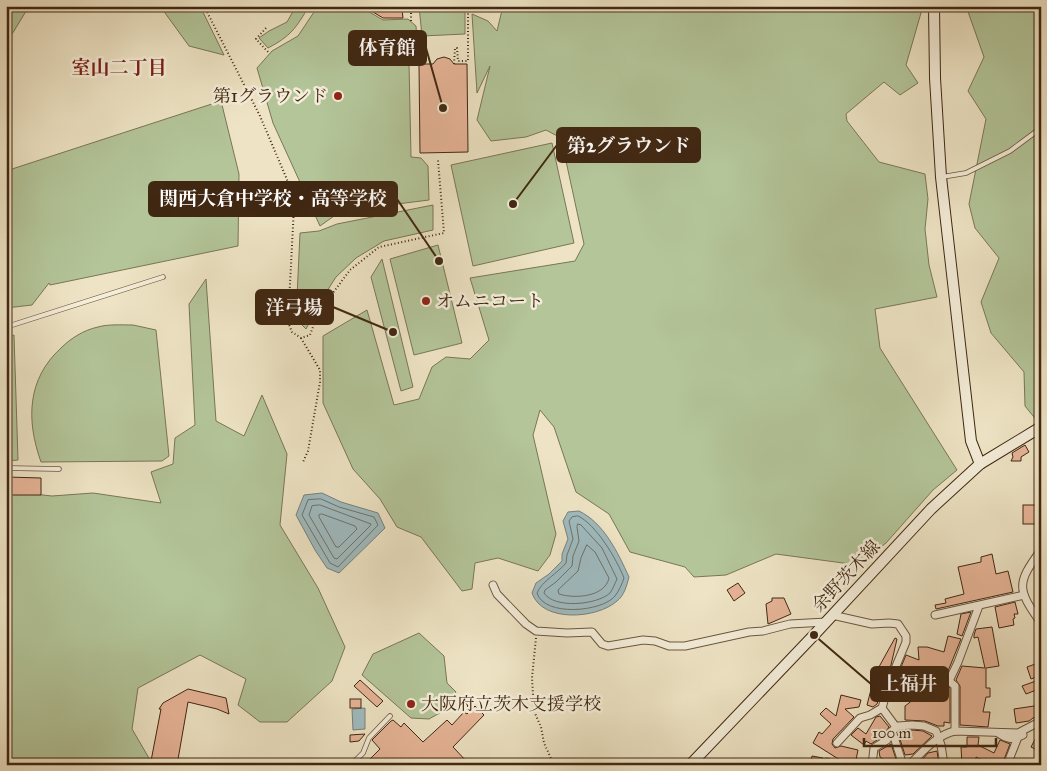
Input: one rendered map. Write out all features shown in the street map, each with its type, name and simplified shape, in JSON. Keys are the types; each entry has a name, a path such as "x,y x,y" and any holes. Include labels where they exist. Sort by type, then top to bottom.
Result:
{"main road":[{"path":"934,6 935,78 941,177 971,441 980,464"},
{"name":"余野茨木線","path":"690,765 931,509 980,464 1041,427"}],"street":[{"path":"1041,550 1026,571 1022,593 1041,623"},
{"path":"493,585 497,594 526,624 536,631 592,632 602,644 608,646 643,640 676,646 749,632 764,632 790,624 829,619 872,624 898,624 906,636 906,642 892,676 882,708 860,718 837,743"},
{"path":"935,615 1024,595"},
{"path":"949,681 979,606"},
{"path":"892,676 908,680 949,681 955,686 955,731"},
{"path":"882,708 894,729 903,765"},
{"path":"909,765 938,737 947,733 955,731 1018,733 1041,721"},
{"path":"872,765 874,748 887,740 894,729 904,724 924,726 936,731 941,745 944,765"},
{"path":"997,732 1009,739 1018,737 1041,726"},
{"path":"1007,765 1018,737"}],"lane":[{"path":"941,177 966,174 1010,152 1041,128"},
{"path":"6,327 162,277"},
{"path":"6,468 59,469"},
{"path":"351,765 362,753 369,738 390,716"}],"path":[{"path":"204,6 260,116 291,189 294,207 288,322 292,332 301,338 320,370 308,451 302,462"},
{"path":"411,6 411,20"},
{"path":"454,64 455,48 457,48 458,61 468,61 468,6"},
{"path":"266,28 256,39 270,53"},
{"path":"301,338 310,334 318,313 350,270 379,247 444,233 438,160"},
{"path":"536,631 532,678 534,711 541,726 544,743 554,765"}],"green space":[{"path":"6,6 31,6 6,44"},
{"path":"160,6 200,6 224,55 189,46"},
{"path":"296,6 309,6 292,31 268,48 259,38 287,22"},
{"name":"第1グラウンド","path":"318,6 359,6 383,20 408,19 416,26 417,42 409,63 411,157 421,158 428,166 429,200 381,206 358,199 320,226 273,123 257,68 272,51 298,36"},
{"path":"419,6 465,6 465,34 422,36"},
{"path":"503,6 923,6 906,65 918,83 900,95 884,82 846,114 847,121 879,162 925,174 928,199 925,229 929,265 937,297 875,309 880,348 957,470 933,490 886,543 858,565 776,554 726,575 694,577 685,567 630,552 609,514 576,492 554,427 540,410 533,435 556,534 550,555 538,571 498,558 475,563 472,589 462,591 421,537 397,527 380,499 353,469 323,403 323,336 367,310 394,405 419,399 432,367 446,357 470,359 489,340 470,278 575,261 584,244 561,138 546,130 526,137 491,141 477,120 490,66 477,93 472,14 488,21 497,31"},
{"path":"966,6 1041,6 1041,420 1038,422 1025,406 1024,372 991,333 981,302 999,258 975,228 969,204 986,119 968,91 984,57"},
{"path":"221,101 239,174 238,246 50,285 49,283 32,305 6,308 6,156 12,171 12,169"},
{"path":"552,143 574,243 473,266 451,165"},
{"path":"433,205 433,230 384,241 356,258 336,277 306,329 296,319 300,233 319,231 337,224"},
{"name":"オムニコート","path":"438,245 462,343 414,355 390,259"},
{"path":"382,259 413,387 401,391 371,277"},
{"path":"206,279 216,421 244,436 262,395 287,454 280,525 318,588 345,647 332,681 287,722 260,722 238,705 246,679 200,655 138,688 132,729 153,765 6,765 6,491 52,496 93,493 161,503 151,472 173,464 175,438 195,425 189,304"},
{"path":"106,325 133,325 156,330 169,456 162,461 41,462 33,431 32,416 33,401 41,373 61,348 78,335"},
{"path":"14,335 18,460 6,461 6,338"},
{"path":"419,633 444,656 447,683 456,692 445,710 429,719 411,718 362,675 373,654"}],"water":[{"path":"322,493 341,502 378,513 385,528 339,573 327,568 296,515 304,495"},
{"path":"579,511 588,516 603,531 615,549 629,577 622,596 608,607 597,612 571,615 547,609 538,603 532,593 536,583 549,574 562,561 562,554 568,539 563,521 568,512"},
{"path":"365,708 365,729 353,730 352,709"}],"building":[{"path":"363,6 402,9 403,18 383,18"},
{"path":"444,57 450,59 454,64 467,64 468,152 420,153 419,64 433,64 437,59"},
{"path":"1025,445 1029,452 1021,457 1021,461 1011,461 1012,453"},
{"path":"7,477 41,478 41,495 7,495"},
{"path":"1023,505 1038,505 1038,524 1023,524"},
{"path":"992,554 996,574 1008,571 1013,592 936,609 935,605 946,603 945,599 964,594 958,567 981,562 981,557"},
{"path":"738,583 745,593 734,601 727,590"},
{"path":"772,598 784,598 791,614 768,624 766,604 772,601"},
{"path":"1015,602 1018,614 1014,614 1014,625 999,628 995,607"},
{"path":"971,612 962,636 957,634 961,614"},
{"path":"992,627 999,666 986,668 986,688 990,688 990,697 986,697 983,712 990,712 988,727 960,725 960,686 956,680 962,666 985,668 978,637 974,638 974,635 976,629"},
{"path":"948,636 961,639 946,676 909,675 899,672 906,655 919,660 918,647 927,647 944,652"},
{"path":"895,638 897,639 891,665 877,704 873,707 867,705 875,674"},
{"path":"1041,662 1041,675 1031,679 1027,667"},
{"path":"360,680 383,701 377,707 354,686"},
{"path":"1036,681 1039,689 1026,694 1022,686"},
{"path":"897,682 908,685 947,686 950,688 950,723 944,722 944,726 938,726 925,721 905,720 905,706 913,700 896,699"},
{"path":"188,689 226,698 229,714 188,702 177,765 151,761 161,709 159,709 163,703"},
{"path":"841,695 861,700 859,707 845,709 854,717 833,739 832,744 835,748 841,746 858,750 855,765 848,765 813,743 819,732 822,734 831,724 820,714 826,708 836,716"},
{"path":"350,699 361,699 361,708 350,708"},
{"path":"1041,705 1041,716 1029,721 1016,723 1014,709"},
{"path":"475,706 484,715 453,747 470,765 434,765 428,759 422,765 364,765 380,749 372,740 391,721 393,720 401,727 404,723 423,742 447,720 452,725 464,712 467,714"},
{"path":"880,716 889,727 883,736 871,744 866,741 864,745 851,735 858,728 866,734 876,717"},
{"path":"1041,728 1041,752 1031,747"},
{"path":"912,730 923,731 932,736 913,754 905,755 898,733"},
{"path":"365,734 359,741 350,742 350,735"},
{"path":"967,737 979,737 978,745 994,753 1000,740 1010,744 1002,765 993,765 976,757 976,765 962,765 961,747 967,747"},
{"path":"891,744 896,759 887,762 880,757 879,751"},
{"path":"937,751 939,765 922,765 922,760 928,753"},
{"path":"812,756 823,758 822,765 810,765"}],"place":[{"name":"第1グラウンド","path":"338,96"},
{"name":"体育館","path":"443,108"},
{"name":"第2グラウンド","path":"513,204"},
{"name":"関西大倉中学校・高等学校","path":"439,261"},
{"name":"オムニコート","path":"426,301"},
{"name":"洋弓場","path":"393,332"},
{"name":"上福井","path":"814,635"},
{"name":"大阪府立茨木支援学校","path":"411,704"}],"district":[{"name":"室山二丁目","path":"119,67"}]}
